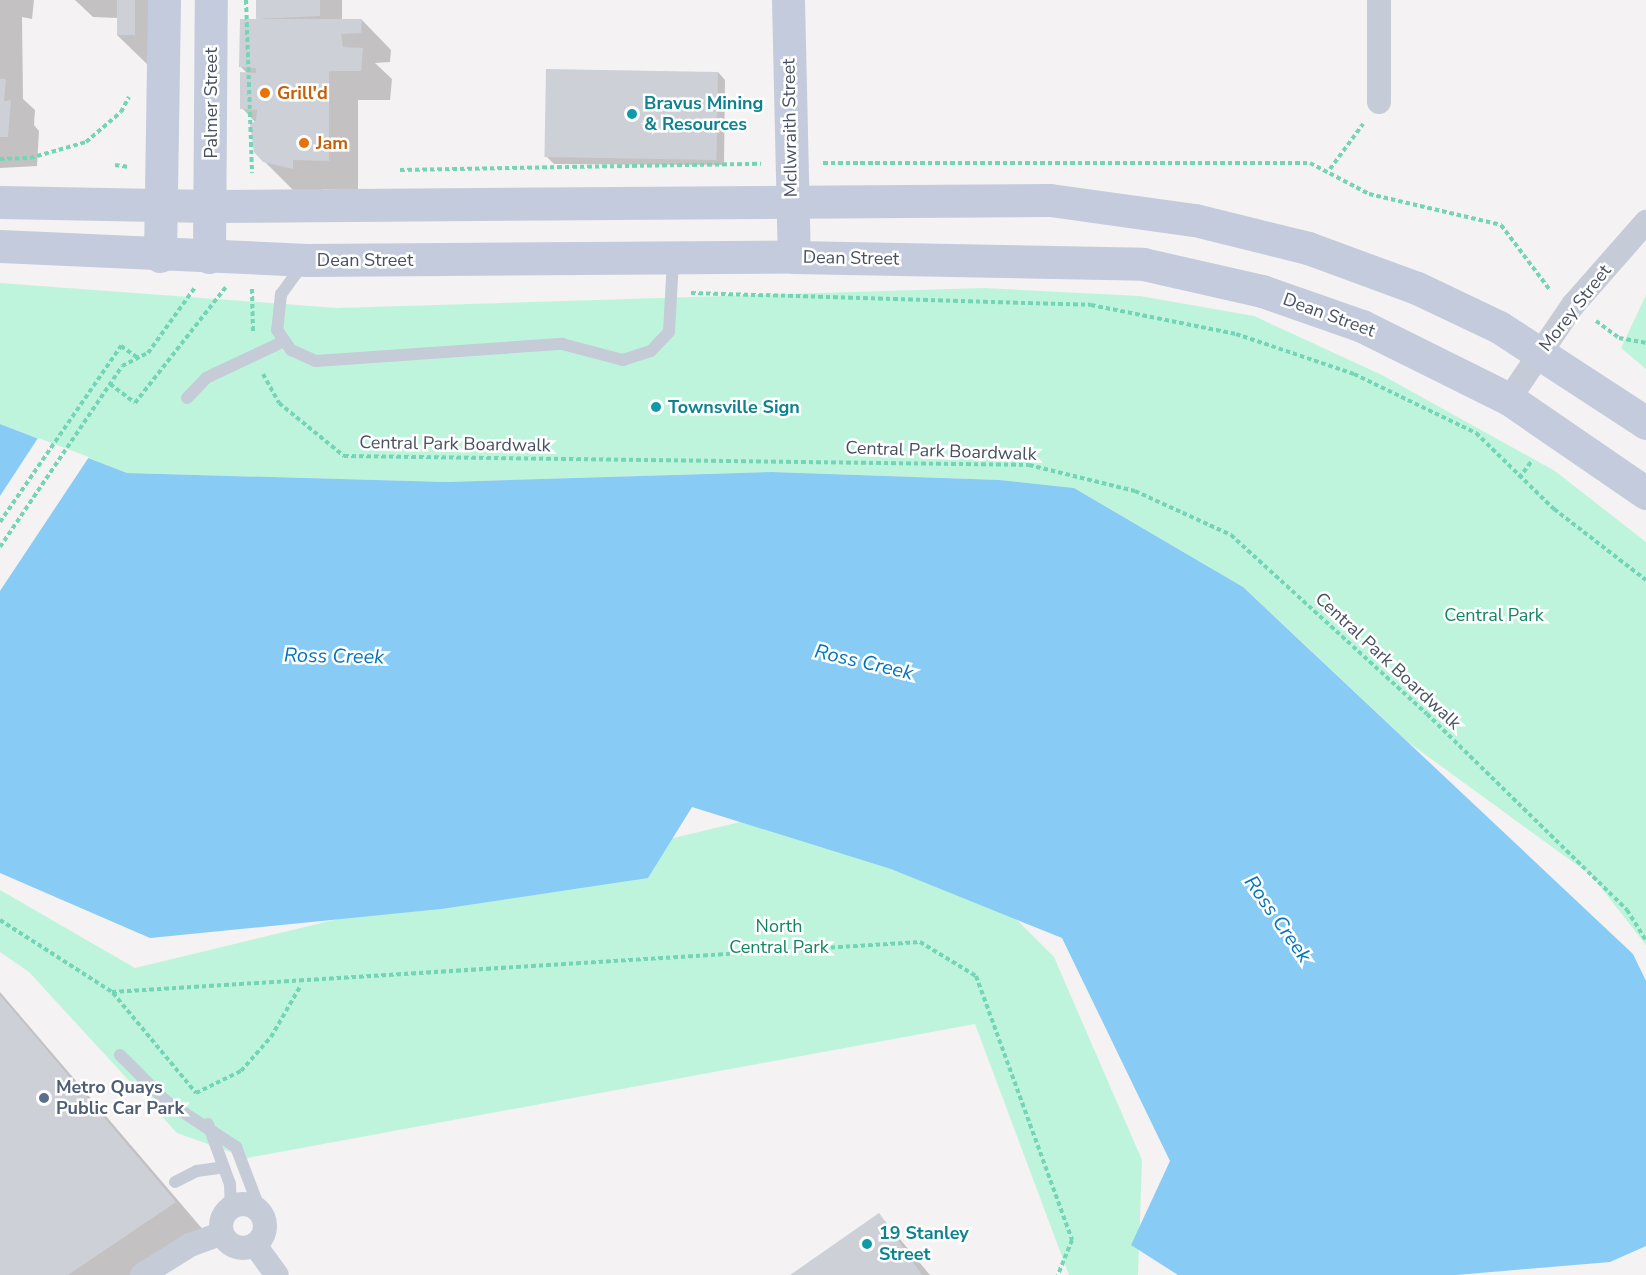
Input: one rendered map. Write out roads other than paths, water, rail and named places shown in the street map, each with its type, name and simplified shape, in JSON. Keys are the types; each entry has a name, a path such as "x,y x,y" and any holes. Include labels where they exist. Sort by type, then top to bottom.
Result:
{"main road":[{"path":"160,256 164,0"},
{"name":"Palmer Street","path":"202,271 210,206 211,0"},
{"name":"McIlwraith Street","path":"788,0 794,257"},
{"path":"0,202 210,206 1050,200 1195,220 1308,248 1416,288 1541,350 1646,423"},
{"name":"Dean Street","path":"0,246 160,256 202,271 307,260 794,257 1143,264 1262,291 1362,326 1509,399 1646,493"}],"street":[{"path":"1379,0 1379,102"},
{"name":"Morey Street","path":"1509,399 1541,350 1646,222"},
{"path":"252,1205 262,1215 264,1235 255,1245 238,1248 221,1234 221,1221 231,1208 252,1205"},
{"path":"142,1275 190,1245 221,1234"},
{"path":"255,1245 277,1275"}],"lane":[{"path":"307,260 281,294 276,319 282,342 326,363 562,344 631,359 651,351 669,332 673,292 673,259"},
{"path":"187,398 206,378 282,342"},
{"path":"120,1055 166,1101 207,1123 236,1147 262,1215"},
{"path":"207,1123 224,1167 231,1208"},
{"path":"175,1182 197,1171 224,1167"}],"water":[{"name":"Ross Creek","path":"0,424 127,473 446,482 772,472 1000,480 1074,488 1243,587 1633,954 1646,981 1646,1246 1610,1262 1456,1275 1178,1275 1131,1245 1170,1161 1062,938 891,869 692,807 648,878 441,909 150,938 0,873"}],"place":[{"name":"Grill'd","path":"265,93"},
{"name":"Bravus Mining & Resources","path":"632,114"},
{"name":"Jam","path":"304,143"},
{"name":"Townsville Sign","path":"656,407"},
{"name":"Metro Quays Public Car Park","path":"44,1098"},
{"name":"19 Stanley Street","path":"867,1244"}],"park label":[{"name":"Central Park","path":"1494,615"},
{"name":"North Central Park","path":"779,937"}]}
